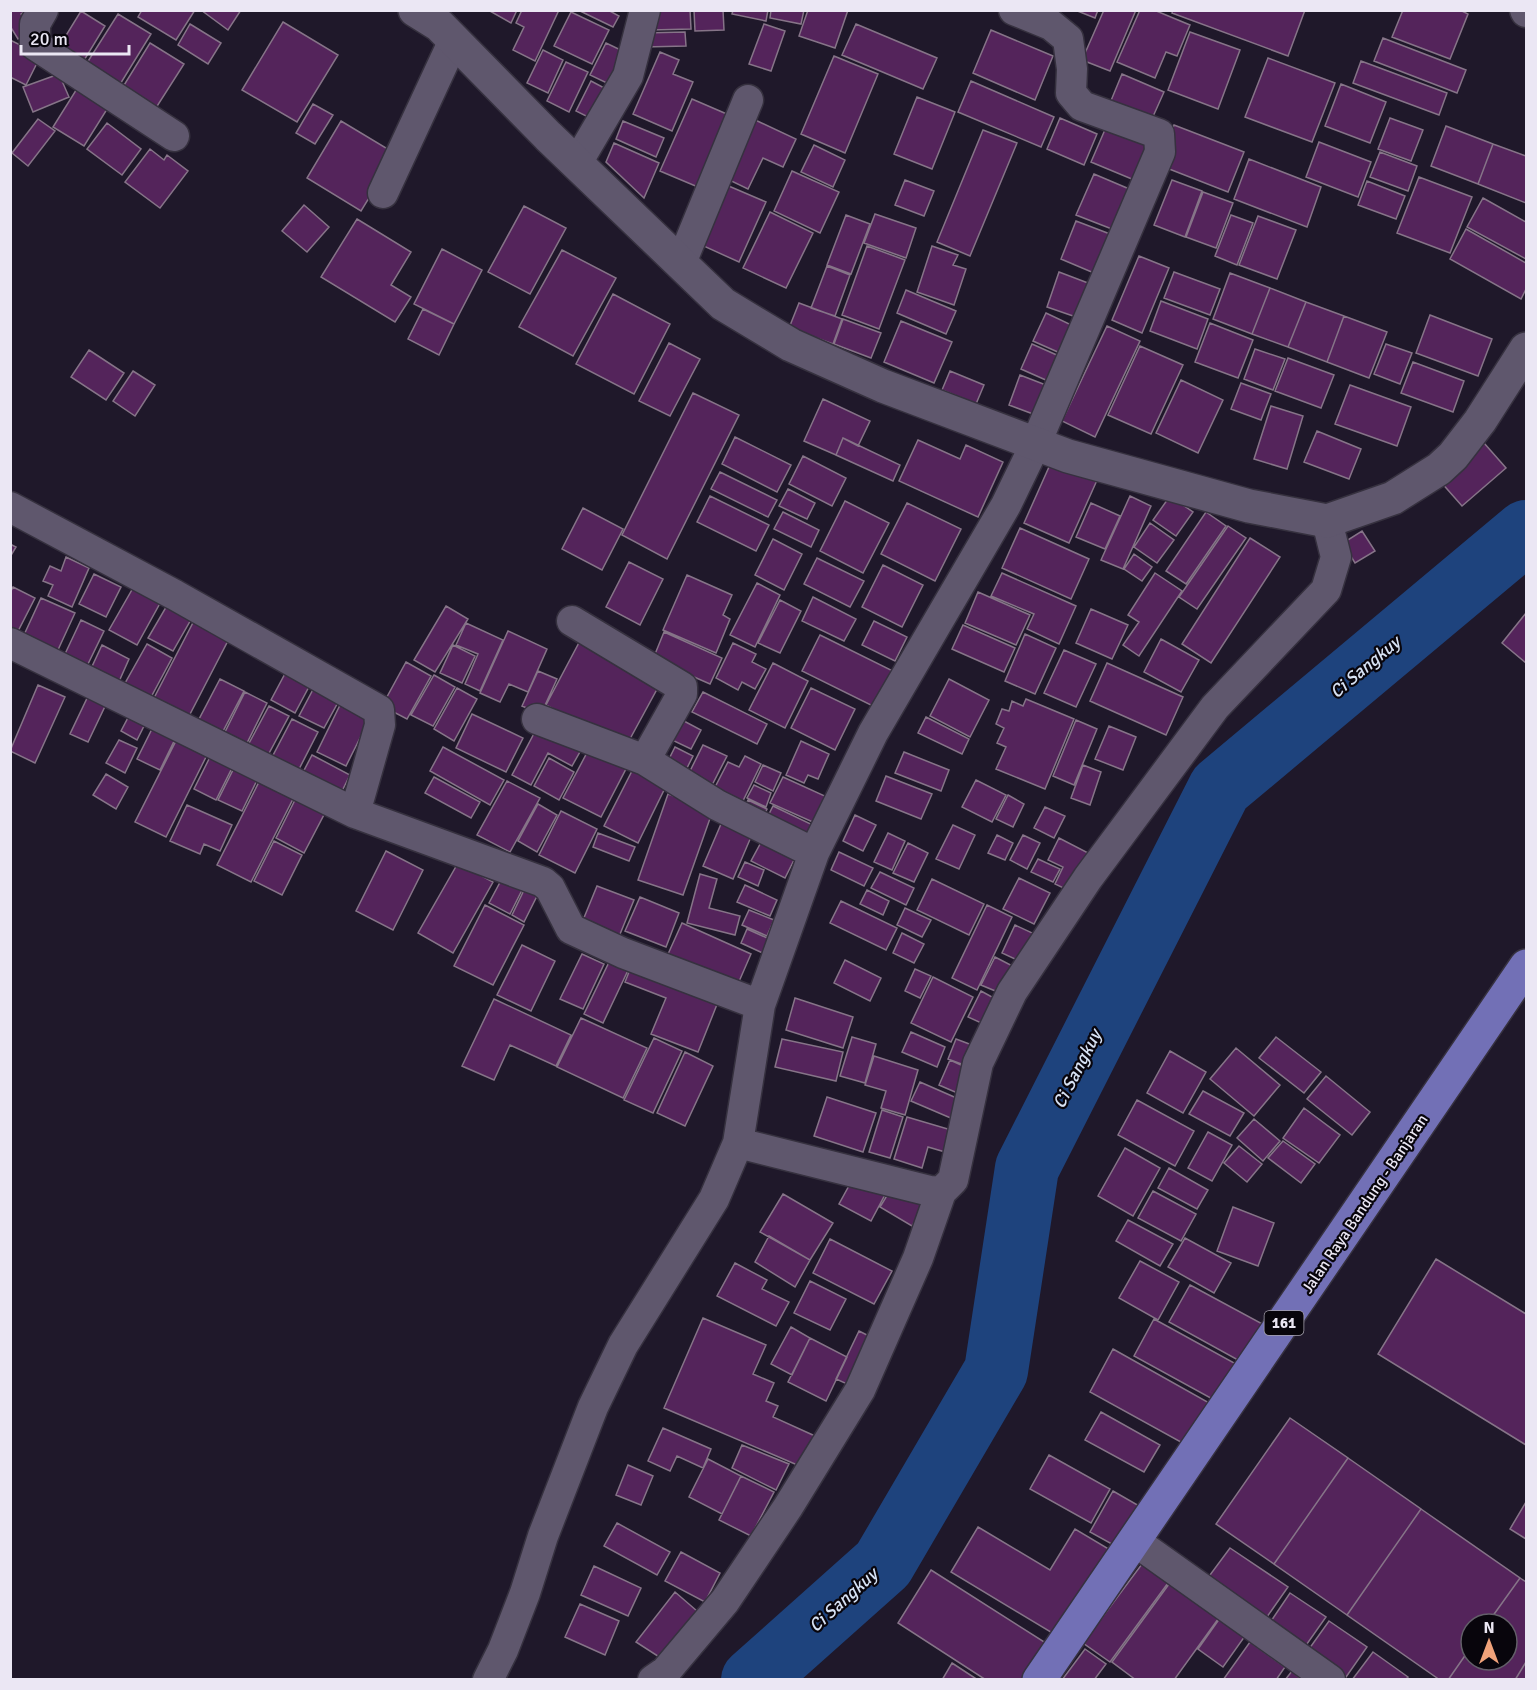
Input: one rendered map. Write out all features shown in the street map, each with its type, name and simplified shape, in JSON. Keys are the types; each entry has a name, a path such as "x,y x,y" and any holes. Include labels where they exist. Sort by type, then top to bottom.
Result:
{"main road":[{"name":"Jalan Raya Bandung - Banjaran","path":"1040,1680 1527,966"}],"street":[{"path":"43,10 35,24 36,45 174,136"},
{"path":"415,10 439,25 723,304 790,345 883,386 1068,456 1250,506 1327,520 1393,498 1438,469 1453,456 1480,421 1527,349"},
{"path":"577,163 628,76 645,10"},
{"path":"488,1680 518,1612 543,1536 593,1407 623,1345 714,1199 738,1143 760,1005 814,853 873,733 1006,505 1036,443 1160,152 1159,134 1082,106 1071,93 1072,69 1068,39 1052,26 1014,10"},
{"path":"383,193 454,40"},
{"path":"681,264 748,100"},
{"path":"10,507 175,595 379,710 380,725 355,813"},
{"path":"653,1680 666,1671 725,1600 788,1506 860,1390 918,1258 941,1192 953,1180 978,1063 1012,992 1088,878 1215,707 1326,590 1336,557 1327,520"},
{"path":"572,621 682,687 682,694 645,760"},
{"path":"10,643 355,813 543,882 550,888 571,929 623,952 760,1005"},
{"path":"537,719 645,760 717,805 814,853"},
{"path":"738,1143 941,1192"},
{"path":"1136,1542 1330,1680"}],"building":[{"path":"10,10 27,10 21,14 31,31 18,39 10,26"},
{"path":"142,10 195,10 176,40 138,17"},
{"path":"201,10 241,10 228,30"},
{"path":"488,10 517,10 511,23"},
{"path":"522,10 559,10 535,61 513,50 524,27 516,23"},
{"path":"578,10 608,10 619,16 613,27"},
{"path":"651,10 690,10 691,29 651,30"},
{"path":"694,10 723,10 724,30 695,31"},
{"path":"733,10 768,10 766,21 732,14"},
{"path":"771,10 804,10 801,24 770,18"},
{"path":"808,10 848,10 835,48 799,36"},
{"path":"1075,10 1098,10 1095,18"},
{"path":"1104,10 1136,10 1110,71 1082,60"},
{"path":"1140,10 1154,10 1190,25 1177,56 1166,52 1155,78 1117,62"},
{"path":"1173,10 1305,10 1288,56 1172,13"},
{"path":"1403,10 1460,10 1468,14 1450,59 1392,37"},
{"path":"81,11 105,26 80,67 57,50"},
{"path":"571,12 609,30 592,64 554,46"},
{"path":"118,14 151,34 119,86 85,66"},
{"path":"283,22 338,55 297,122 242,90"},
{"path":"190,24 221,43 208,64 178,45"},
{"path":"764,24 785,31 771,71 749,64"},
{"path":"856,24 937,58 923,89 842,55"},
{"path":"991,30 1053,56 1035,100 973,73"},
{"path":"685,32 686,46 644,47 643,33"},
{"path":"1190,32 1240,50 1218,109 1168,90"},
{"path":"1383,38 1466,70 1457,93 1374,61"},
{"path":"10,40 41,55 26,85 10,77"},
{"path":"150,43 184,64 154,111 121,90"},
{"path":"606,43 625,52 609,84 590,75"},
{"path":"543,50 563,60 548,93 527,83"},
{"path":"660,52 679,60 673,74 693,82 672,131 633,114"},
{"path":"834,56 878,74 845,153 801,134"},
{"path":"1268,58 1335,83 1312,142 1245,117"},
{"path":"1361,61 1447,93 1439,115 1353,83"},
{"path":"566,62 588,72 569,112 547,101"},
{"path":"59,74 69,97 33,112 23,87"},
{"path":"1122,74 1164,92 1151,121 1110,103"},
{"path":"591,81 610,91 596,121 576,111"},
{"path":"971,81 1054,117 1041,147 958,112"},
{"path":"1341,84 1386,102 1370,143 1325,126"},
{"path":"78,87 109,106 84,146 53,127"},
{"path":"917,97 955,112 932,169 894,154"},
{"path":"692,99 736,118 705,190 660,171"},
{"path":"313,104 333,115 315,144 296,133"},
{"path":"751,118 796,139 783,167 763,158 748,189 723,177"},
{"path":"1060,118 1097,134 1084,165 1047,149"},
{"path":"1390,118 1423,130 1411,161 1378,149"},
{"path":"38,119 55,131 28,166 12,153"},
{"path":"341,121 396,154 361,211 307,178"},
{"path":"623,121 664,138 656,157 616,139"},
{"path":"107,123 141,149 122,175 87,149"},
{"path":"1107,125 1155,146 1139,182 1091,162"},
{"path":"1174,125 1244,152 1228,192 1159,165"},
{"path":"1446,126 1493,144 1478,184 1431,166"},
{"path":"983,130 1017,143 970,256 937,242"},
{"path":"1319,142 1371,162 1358,197 1306,177"},
{"path":"614,143 659,163 644,198 606,162"},
{"path":"1493,144 1526,156 1526,203 1478,184"},
{"path":"814,145 845,160 833,187 801,172"},
{"path":"150,149 164,160 167,155 188,171 160,208 125,182"},
{"path":"1380,152 1417,166 1408,191 1370,177"},
{"path":"1249,159 1321,187 1307,227 1234,199"},
{"path":"792,171 839,192 820,233 774,211"},
{"path":"1094,174 1134,191 1117,231 1076,215"},
{"path":"1419,177 1472,197 1450,253 1397,233"},
{"path":"905,180 934,191 924,216 895,205"},
{"path":"1172,180 1202,191 1185,237 1154,225"},
{"path":"1367,181 1405,196 1396,219 1358,205"},
{"path":"724,184 766,202 739,262 697,243"},
{"path":"1203,192 1233,203 1216,248 1186,237"},
{"path":"1483,198 1526,222 1526,259 1467,227"},
{"path":"304,205 329,227 307,252 282,231"},
{"path":"524,206 566,228 530,294 488,272"},
{"path":"770,212 813,233 786,288 743,268"},
{"path":"875,214 916,228 906,258 864,243"},
{"path":"846,215 870,224 851,274 827,265"},
{"path":"1231,215 1253,223 1237,265 1215,256"},
{"path":"1258,216 1296,230 1277,279 1239,265"},
{"path":"357,219 411,252 391,285 411,297 395,322 321,277"},
{"path":"1076,221 1110,234 1094,273 1061,259"},
{"path":"1466,229 1526,263 1526,289 1521,299 1450,259"},
{"path":"867,246 905,260 879,329 842,315"},
{"path":"932,246 958,255 953,265 966,269 954,305 917,292"},
{"path":"442,249 482,270 454,324 414,304"},
{"path":"562,250 616,278 573,356 519,327"},
{"path":"1139,256 1169,268 1142,333 1112,320"},
{"path":"827,266 850,275 835,316 811,308"},
{"path":"1059,272 1088,283 1076,317 1047,307"},
{"path":"1174,272 1220,289 1210,315 1164,298"},
{"path":"1230,273 1270,288 1252,334 1213,319"},
{"path":"1270,288 1306,302 1288,347 1252,334"},
{"path":"906,290 956,311 946,334 897,313"},
{"path":"613,294 670,324 634,394 576,364"},
{"path":"1161,301 1208,319 1197,349 1150,331"},
{"path":"1306,302 1344,316 1327,362 1288,347"},
{"path":"799,303 842,319 833,344 789,328"},
{"path":"423,309 454,324 439,355 408,339"},
{"path":"1046,313 1082,330 1069,357 1033,341"},
{"path":"1430,315 1492,339 1478,376 1416,353"},
{"path":"1344,316 1387,332 1369,378 1327,362"},
{"path":"843,319 881,333 871,358 834,344"},
{"path":"901,321 952,342 934,383 884,362"},
{"path":"1210,323 1253,340 1238,378 1195,362"},
{"path":"1107,326 1140,341 1095,437 1062,421"},
{"path":"669,343 700,359 670,416 639,401"},
{"path":"1032,344 1068,360 1057,385 1021,369"},
{"path":"1386,344 1412,353 1400,384 1374,374"},
{"path":"1140,346 1183,365 1151,434 1108,415"},
{"path":"1255,349 1285,359 1273,390 1244,379"},
{"path":"89,350 124,373 106,400 71,377"},
{"path":"1288,358 1334,375 1321,408 1275,391"},
{"path":"1413,362 1464,381 1453,412 1401,393"},
{"path":"133,371 155,385 135,416 113,401"},
{"path":"950,371 984,385 976,404 942,390"},
{"path":"1020,375 1051,387 1041,417 1009,405"},
{"path":"1181,380 1223,400 1198,453 1156,433"},
{"path":"1241,383 1271,394 1261,420 1231,409"},
{"path":"1350,385 1411,407 1397,446 1335,424"},
{"path":"693,393 739,415 667,559 622,535"},
{"path":"823,399 870,421 858,446 843,438 836,455 804,441"},
{"path":"1271,406 1303,416 1287,469 1254,459"},
{"path":"1317,431 1361,449 1349,479 1304,462"},
{"path":"735,437 791,465 777,492 722,464"},
{"path":"843,438 900,465 893,481 836,455"},
{"path":"918,440 960,459 966,445 1003,462 978,517 899,481"},
{"path":"1484,443 1506,468 1462,506 1440,481"},
{"path":"803,456 846,478 832,506 789,484"},
{"path":"1053,458 1098,478 1069,543 1024,523"},
{"path":"720,472 777,500 768,517 711,489"},
{"path":"788,489 815,503 807,519 779,506"},
{"path":"710,496 769,525 756,551 697,522"},
{"path":"1130,496 1151,506 1123,569 1101,560"},
{"path":"1170,496 1193,512 1176,536 1153,520"},
{"path":"845,501 889,523 863,573 820,551"},
{"path":"907,503 961,529 935,581 881,554"},
{"path":"1091,503 1120,516 1105,549 1076,537"},
{"path":"583,508 623,529 602,570 562,549"},
{"path":"783,512 819,530 811,547 774,529"},
{"path":"1206,512 1226,526 1186,584 1166,571"},
{"path":"1150,523 1174,540 1157,563 1134,547"},
{"path":"1228,526 1246,538 1197,609 1179,597"},
{"path":"1020,528 1089,559 1071,599 1002,568"},
{"path":"1362,531 1375,551 1355,563 1343,543"},
{"path":"1250,538 1280,557 1211,663 1182,644"},
{"path":"773,539 802,554 784,590 755,575"},
{"path":"10,544 16,547 10,557"},
{"path":"1134,554 1152,567 1142,581 1124,569"},
{"path":"66,557 89,568 72,607 48,596 53,585 43,581 50,566 61,571"},
{"path":"817,558 864,581 850,607 804,584"},
{"path":"629,562 663,579 640,625 606,607"},
{"path":"883,565 923,585 902,627 862,607"},
{"path":"1002,573 1076,606 1059,644 1027,629 1034,614 991,596"},
{"path":"1155,573 1182,591 1139,656 1123,645 1139,622 1128,615"},
{"path":"94,574 121,587 106,617 79,604"},
{"path":"687,575 732,595 723,615 730,619 716,653 663,630"},
{"path":"137,581 164,596 137,645 109,630"},
{"path":"757,583 780,595 755,647 730,635"},
{"path":"13,587 35,598 14,639 10,637 10,593"},
{"path":"978,592 1030,615 1016,645 965,623"},
{"path":"813,597 856,619 844,641 802,621"},
{"path":"41,598 75,613 57,652 23,637"},
{"path":"780,600 801,611 780,653 758,643"},
{"path":"169,602 193,616 173,651 148,638"},
{"path":"446,606 468,619 435,672 414,660"},
{"path":"1091,609 1128,625 1112,659 1076,643"},
{"path":"198,613 233,631 188,718 153,700"},
{"path":"1526,613 1526,663 1502,643"},
{"path":"81,620 104,631 87,666 64,656"},
{"path":"874,621 907,637 895,661 862,645"},
{"path":"466,623 503,640 480,691 465,684 478,654 456,645"},
{"path":"963,625 1015,648 1004,672 952,649"},
{"path":"508,631 547,649 528,692 509,684 500,702 480,693"},
{"path":"664,632 722,658 710,684 653,659"},
{"path":"1025,634 1056,648 1035,694 1005,681"},
{"path":"820,635 901,675 883,711 802,671"},
{"path":"582,637 662,680 625,748 546,705"},
{"path":"1161,639 1199,660 1181,692 1144,672"},
{"path":"733,643 756,654 752,662 766,669 755,689 742,682 738,690 716,678"},
{"path":"147,644 172,658 150,699 124,685"},
{"path":"102,645 129,659 117,686 89,673"},
{"path":"453,645 475,656 462,683 440,673"},
{"path":"1064,650 1096,664 1076,707 1044,693"},
{"path":"406,662 431,676 407,719 382,706"},
{"path":"773,663 808,681 785,728 749,710"},
{"path":"1107,663 1183,697 1166,735 1090,701"},
{"path":"288,668 312,681 295,713 271,700"},
{"path":"538,671 557,679 541,714 522,706"},
{"path":"434,675 455,687 433,726 411,715"},
{"path":"220,679 244,691 221,735 197,723"},
{"path":"949,679 989,700 970,737 930,716"},
{"path":"317,682 342,695 324,728 299,716"},
{"path":"38,685 65,697 35,763 10,751"},
{"path":"457,688 477,699 454,741 434,729"},
{"path":"811,688 855,709 835,750 791,728"},
{"path":"90,692 108,700 88,742 70,734"},
{"path":"245,692 267,703 244,749 222,738"},
{"path":"703,692 767,724 757,744 692,712"},
{"path":"1026,699 1074,719 1045,789 996,769 1006,747 997,743 1004,728 996,724 1002,709 1009,711 1012,701 1023,706"},
{"path":"342,701 371,716 346,766 317,752"},
{"path":"269,706 289,716 267,757 247,747"},
{"path":"131,712 147,720 137,740 121,731"},
{"path":"472,714 523,738 506,772 456,748"},
{"path":"926,717 969,739 962,754 918,733"},
{"path":"157,719 179,731 160,770 137,759"},
{"path":"292,719 318,732 295,777 269,763"},
{"path":"682,720 701,730 691,749 672,740"},
{"path":"1076,720 1097,729 1074,785 1053,776"},
{"path":"538,726 581,750 572,766 548,753 531,785 512,775"},
{"path":"1109,726 1136,737 1123,770 1095,759"},
{"path":"181,731 211,747 166,837 135,822"},
{"path":"119,740 137,748 125,773 106,763"},
{"path":"801,741 829,754 818,779 808,775 804,783 786,775"},
{"path":"703,745 727,756 708,793 685,781"},
{"path":"443,747 504,780 490,805 430,771"},
{"path":"590,747 628,765 601,817 563,798"},
{"path":"675,747 693,756 685,772 667,763"},
{"path":"214,749 236,760 216,800 194,789"},
{"path":"904,752 949,770 941,791 895,773"},
{"path":"312,755 350,775 339,797 300,778"},
{"path":"745,756 761,764 739,809 711,795 728,762 739,767"},
{"path":"549,758 574,772 559,800 534,786"},
{"path":"238,760 261,772 242,811 218,800"},
{"path":"763,765 781,773 773,791 755,782"},
{"path":"1083,765 1101,772 1090,805 1071,798"},
{"path":"633,769 666,786 638,843 604,826"},
{"path":"264,772 298,789 251,882 217,865"},
{"path":"106,774 128,787 116,809 93,795"},
{"path":"886,776 932,794 921,819 876,801"},
{"path":"434,777 480,802 471,818 425,793"},
{"path":"783,777 827,797 815,823 770,803"},
{"path":"976,780 1006,795 992,822 962,807"},
{"path":"507,781 540,798 510,852 477,835"},
{"path":"754,785 771,793 766,807 747,798"},
{"path":"299,792 328,807 304,853 276,838"},
{"path":"668,794 713,810 683,895 638,880"},
{"path":"1008,795 1024,804 1013,827 996,819"},
{"path":"748,800 767,809 762,820 742,812"},
{"path":"538,804 557,815 537,852 518,841"},
{"path":"187,805 232,825 220,851 204,844 200,854 170,841"},
{"path":"773,806 817,827 809,844 764,824"},
{"path":"1045,807 1065,816 1054,838 1034,828"},
{"path":"561,811 597,829 575,873 539,855"},
{"path":"855,815 876,825 863,851 843,841"},
{"path":"724,817 754,830 733,879 703,866"},
{"path":"953,825 975,835 959,869 936,859"},
{"path":"598,833 635,847 629,861 593,847"},
{"path":"766,833 799,850 785,878 751,861"},
{"path":"888,833 905,841 892,870 874,862"},
{"path":"997,835 1013,843 1005,860 988,853"},
{"path":"1023,835 1040,843 1027,869 1010,860"},
{"path":"1059,838 1094,856 1076,894 1055,884 1063,867 1048,860"},
{"path":"274,841 302,855 282,895 254,881"},
{"path":"908,843 928,853 914,882 893,873"},
{"path":"386,851 423,870 393,930 356,911"},
{"path":"839,852 873,868 864,886 831,870"},
{"path":"1038,859 1060,869 1053,882 1031,872"},
{"path":"745,862 764,870 758,886 738,877"},
{"path":"458,863 493,882 453,953 418,933"},
{"path":"880,872 914,888 906,905 871,888"},
{"path":"505,873 525,884 510,914 489,903"},
{"path":"700,874 717,879 709,908 740,916 735,935 687,923"},
{"path":"1019,878 1050,893 1034,924 1003,909"},
{"path":"932,879 984,904 969,935 917,910"},
{"path":"528,882 541,888 524,922 512,915"},
{"path":"745,885 777,900 770,916 737,902"},
{"path":"597,886 634,900 618,939 581,925"},
{"path":"867,890 889,901 883,915 860,904"},
{"path":"640,897 679,913 666,947 625,931"},
{"path":"841,901 897,928 886,950 830,923"},
{"path":"485,905 524,925 493,985 454,966"},
{"path":"987,905 1012,917 977,990 952,978"},
{"path":"905,908 931,920 922,937 897,925"},
{"path":"749,910 774,920 767,936 742,925"},
{"path":"682,923 751,954 734,993 664,963"},
{"path":"1015,925 1041,937 1028,965 1002,953"},
{"path":"747,929 774,941 767,955 741,943"},
{"path":"902,933 924,944 914,963 893,953"},
{"path":"522,945 555,961 531,1011 497,995"},
{"path":"582,954 604,964 583,1009 560,999"},
{"path":"612,956 631,964 603,1023 584,1014"},
{"path":"995,957 1020,970 1005,995 981,985"},
{"path":"845,960 881,978 870,1001 834,983"},
{"path":"633,962 720,997 698,1052 651,1034 666,998 625,982"},
{"path":"915,969 931,976 920,998 905,991"},
{"path":"933,977 973,997 951,1042 911,1023"},
{"path":"981,991 1003,1003 990,1027 968,1017"},
{"path":"795,998 853,1017 843,1048 786,1030"},
{"path":"494,999 571,1035 556,1066 510,1045 494,1080 462,1066"},
{"path":"581,1018 647,1048 623,1098 557,1067"},
{"path":"911,1032 945,1047 937,1067 902,1052"},
{"path":"852,1037 876,1044 865,1083 840,1076"},
{"path":"1276,1037 1321,1072 1304,1093 1259,1058"},
{"path":"654,1038 682,1051 653,1113 624,1100"},
{"path":"782,1039 843,1052 836,1081 775,1067"},
{"path":"956,1039 980,1048 972,1068 948,1059"},
{"path":"1236,1048 1280,1085 1254,1116 1210,1079"},
{"path":"1170,1051 1206,1072 1183,1113 1147,1093"},
{"path":"685,1052 713,1066 685,1126 657,1113"},
{"path":"874,1056 918,1070 905,1115 881,1108 886,1091 865,1085"},
{"path":"950,1060 972,1070 962,1095 939,1085"},
{"path":"1326,1076 1370,1112 1352,1135 1307,1099"},
{"path":"920,1082 961,1100 953,1119 911,1101"},
{"path":"1203,1091 1244,1113 1230,1136 1189,1114"},
{"path":"827,1097 876,1113 863,1152 814,1136"},
{"path":"1137,1100 1194,1131 1175,1166 1118,1135"},
{"path":"1304,1108 1340,1135 1319,1163 1283,1138"},
{"path":"882,1110 903,1117 890,1158 869,1152"},
{"path":"907,1117 958,1132 952,1154 928,1147 922,1168 894,1159"},
{"path":"1254,1119 1280,1141 1263,1161 1237,1138"},
{"path":"1208,1132 1232,1145 1212,1181 1188,1168"},
{"path":"1283,1141 1315,1164 1301,1183 1268,1158"},
{"path":"1239,1146 1262,1164 1247,1182 1224,1163"},
{"path":"1125,1148 1160,1168 1133,1216 1098,1196"},
{"path":"1169,1168 1208,1190 1197,1209 1158,1188"},
{"path":"856,1173 888,1189 871,1221 839,1204"},
{"path":"894,1184 927,1204 912,1226 880,1207"},
{"path":"1153,1191 1196,1214 1181,1241 1138,1218"},
{"path":"783,1194 833,1223 810,1260 760,1232"},
{"path":"1233,1207 1274,1223 1258,1266 1217,1251"},
{"path":"1128,1220 1173,1244 1160,1266 1116,1241"},
{"path":"769,1236 810,1260 795,1287 755,1262"},
{"path":"1185,1238 1231,1263 1214,1293 1168,1267"},
{"path":"830,1239 892,1271 874,1304 813,1273"},
{"path":"1436,1259 1526,1314 1526,1445 1378,1354"},
{"path":"1140,1261 1179,1282 1158,1320 1119,1298"},
{"path":"735,1263 767,1280 762,1289 789,1302 776,1326 717,1296"},
{"path":"810,1281 846,1299 830,1330 794,1313"},
{"path":"1190,1285 1268,1327 1247,1365 1169,1322"},
{"path":"703,1318 766,1345 753,1374 774,1383 766,1401 778,1406 773,1417 815,1436 802,1467 664,1408"},
{"path":"1154,1319 1236,1364 1216,1401 1134,1356"},
{"path":"791,1327 810,1338 792,1375 771,1364"},
{"path":"859,1331 881,1342 858,1389 836,1379"},
{"path":"810,1338 847,1357 826,1401 788,1382"},
{"path":"1113,1349 1211,1404 1188,1446 1090,1392"},
{"path":"1101,1412 1160,1445 1144,1472 1085,1440"},
{"path":"1290,1418 1348,1458 1274,1564 1216,1524"},
{"path":"663,1428 711,1449 703,1468 677,1456 670,1471 648,1461"},
{"path":"742,1445 789,1464 776,1490 732,1468"},
{"path":"1049,1455 1110,1489 1091,1523 1030,1489"},
{"path":"1348,1458 1421,1509 1347,1615 1274,1564"},
{"path":"708,1459 741,1476 722,1514 689,1497"},
{"path":"628,1465 653,1476 641,1505 616,1495"},
{"path":"741,1476 774,1492 751,1536 719,1520"},
{"path":"1113,1491 1141,1507 1119,1548 1090,1532"},
{"path":"1526,1502 1526,1539 1510,1529"},
{"path":"1421,1509 1520,1578 1496,1612 1459,1612 1459,1664 1448,1680 1440,1680 1347,1615"},
{"path":"617,1523 670,1552 657,1575 604,1546"},
{"path":"978,1527 1050,1570 1075,1529 1112,1551 1059,1637 951,1572"},
{"path":"1230,1548 1288,1587 1262,1624 1204,1583"},
{"path":"681,1552 720,1573 705,1602 665,1581"},
{"path":"1142,1564 1168,1583 1110,1662 1083,1643"},
{"path":"594,1566 641,1588 628,1616 581,1595"},
{"path":"931,1570 1049,1645 1027,1680 986,1680 898,1623"},
{"path":"1520,1578 1526,1582 1526,1662 1515,1680 1448,1680 1459,1664 1459,1672 1519,1672 1519,1612 1496,1612"},
{"path":"1172,1580 1221,1615 1174,1680 1136,1680 1112,1662"},
{"path":"675,1592 704,1617 670,1664 636,1642"},
{"path":"1290,1593 1326,1617 1302,1651 1267,1627"},
{"path":"580,1604 619,1621 605,1655 565,1637"},
{"path":"1220,1618 1245,1636 1223,1667 1198,1649"},
{"path":"1329,1621 1367,1647 1344,1680 1304,1656"},
{"path":"1250,1642 1285,1667 1276,1680 1223,1680"},
{"path":"1085,1649 1106,1664 1094,1680 1062,1680"},
{"path":"1373,1652 1408,1677 1405,1680 1352,1680"},
{"path":"1526,1662 1526,1680 1515,1680"},
{"path":"952,1663 978,1680 942,1680"},
{"path":"1292,1671 1302,1680 1285,1680"}],"waterway":[{"name":"Ci Sangkuy","path":"753,1680 883,1564 996,1371 1027,1168 1220,788 1526,532"}]}
